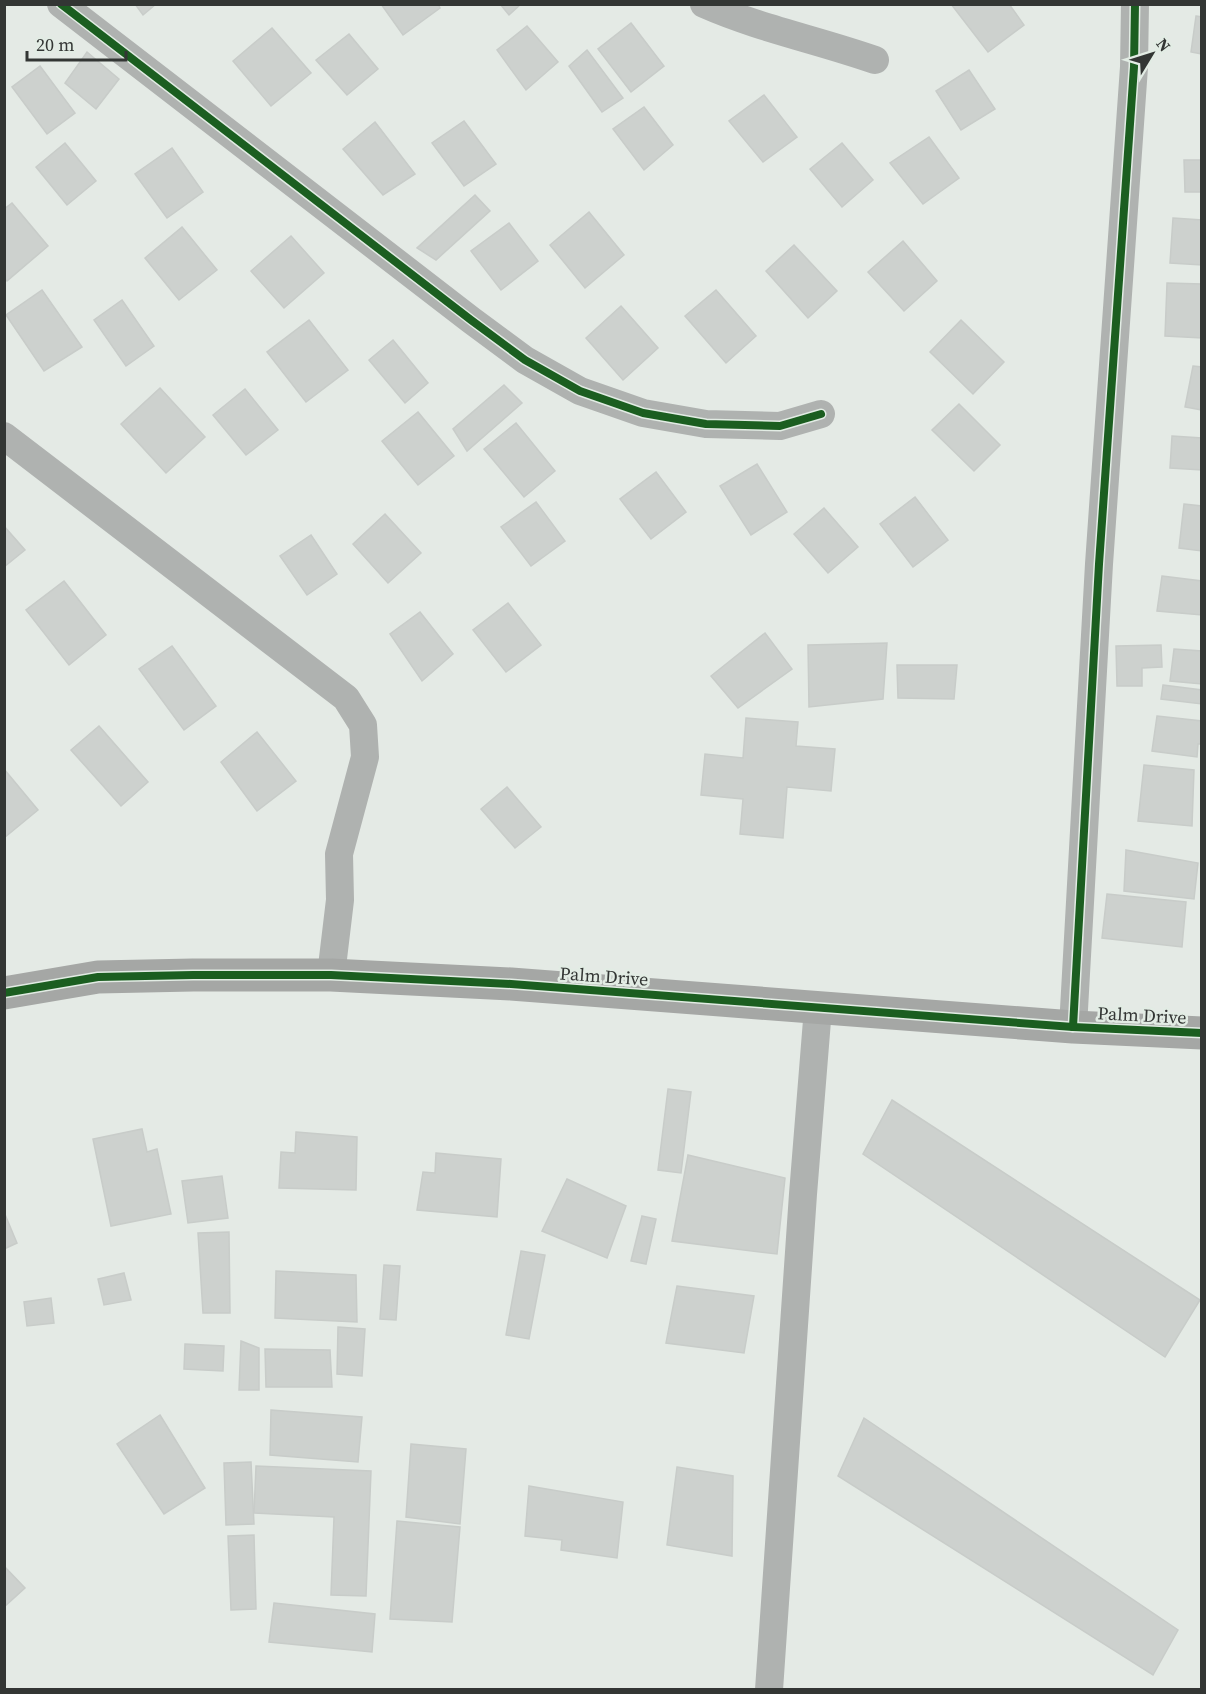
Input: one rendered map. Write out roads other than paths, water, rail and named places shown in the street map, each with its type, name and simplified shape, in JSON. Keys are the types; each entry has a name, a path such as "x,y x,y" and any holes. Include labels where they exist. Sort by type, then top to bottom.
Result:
{"street":[{"path":"61,4 480,327 525,360 580,392 643,413 706,424 780,426 820,414"},
{"path":"704,4 729,15 875,60"},
{"path":"1073,1027 1099,564 1134,67 1135,4"},
{"path":"4,436 346,698 363,724 365,757 339,854 340,900 331,975"},
{"name":"Palm Drive","path":"4,993 98,977 331,975 511,984 1073,1027 1202,1033"},
{"path":"769,1689 802,1194 818,1008"}]}
